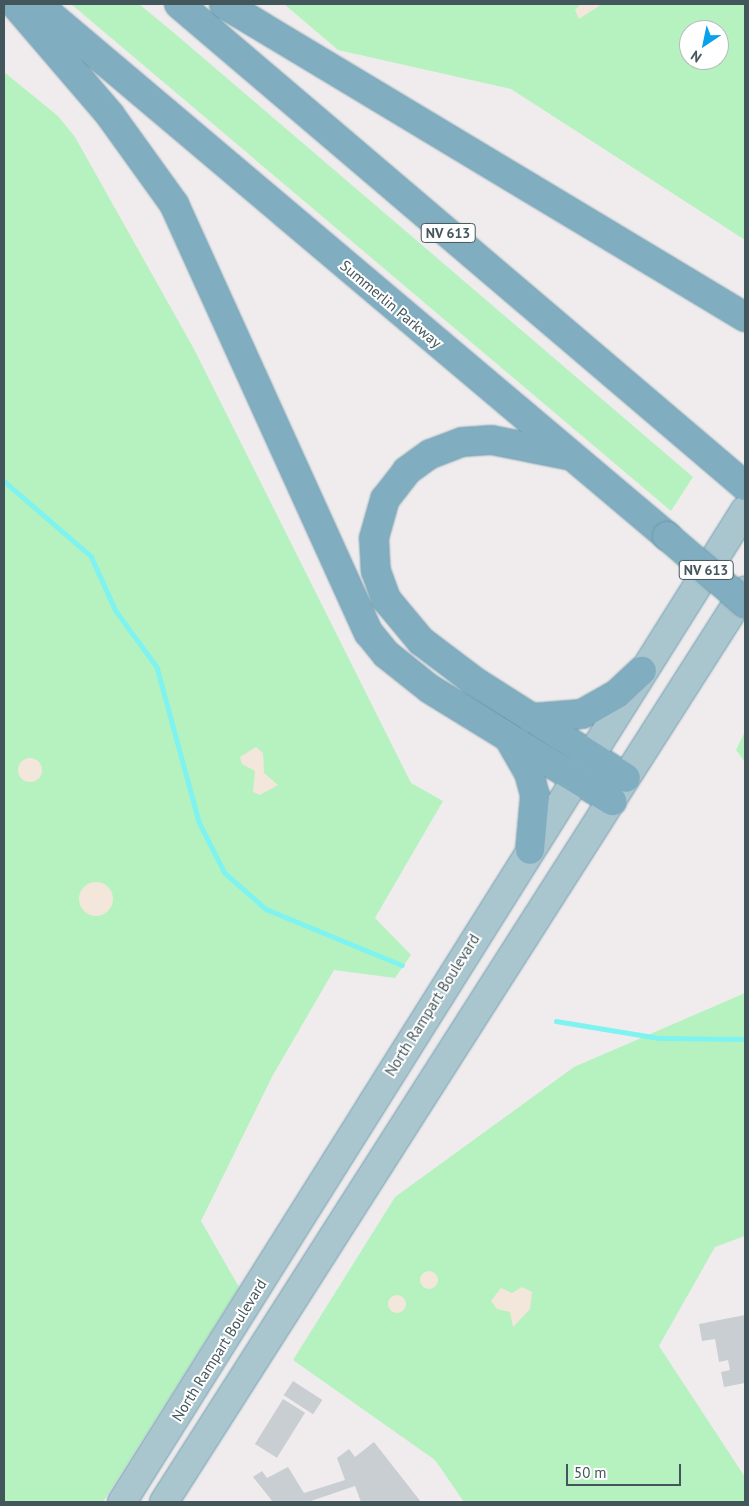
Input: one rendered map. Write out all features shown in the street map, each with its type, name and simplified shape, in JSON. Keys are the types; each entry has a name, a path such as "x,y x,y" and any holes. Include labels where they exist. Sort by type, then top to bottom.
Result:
{"highway":[{"path":"15,4 110,115 174,204 369,633 409,673 509,738 612,801"},
{"name":"Summerlin Parkway","path":"37,4 745,603"},
{"name":"NV 613","path":"179,4 745,486"},
{"path":"224,4 745,317"},
{"path":"571,456 491,440 445,447 416,462 399,479 376,524 376,572 398,617 428,646 531,718 626,778"},
{"path":"531,718 582,714 617,694 642,671"},
{"path":"509,738 530,773 535,796 530,850"}],"main road":[{"name":"North Rampart Boulevard","path":"122,1502 642,671 745,510"},
{"path":"164,1502 745,591"}],"green space":[{"path":"71,4 139,4 173,32 693,477 671,511"},
{"path":"284,4 745,4 745,240 511,89 338,50"},
{"path":"4,72 58,116 75,137 194,349 411,783 443,801 375,918 411,955 395,978 334,970 273,1075 201,1221 239,1287 103,1502 4,1502"},
{"path":"745,731 745,762 736,750"},
{"path":"745,993 745,1236 715,1247 659,1346 745,1477 745,1502 464,1502 435,1460 293,1360 395,1197 574,1067"}],"sand":[{"path":"581,4 599,4 599,6 579,19 575,10"},
{"path":"256,747 263,753 264,773 278,785 260,795 253,792 255,771 242,764 240,757"},
{"path":"30,758 38,762 42,770 38,778 30,782 22,778 18,770 22,762"},
{"path":"96,882 103,883 108,887 112,892 112,906 108,911 103,915 96,916 89,915 84,911 80,906 79,899 80,892 84,887 89,883"},
{"path":"429,1271 435,1274 438,1280 435,1286 429,1289 423,1286 420,1280 423,1274"},
{"path":"522,1287 532,1292 530,1309 513,1327 510,1312 497,1309 491,1301 501,1288 512,1293"},
{"path":"393,1295 401,1295 406,1300 404,1311 393,1313 388,1308 388,1300"}],"building":[{"path":"745,1315 745,1383 724,1387 721,1372 730,1370 728,1360 719,1362 715,1339 702,1341 699,1324"},
{"path":"293,1381 322,1400 313,1414 284,1395"},
{"path":"283,1399 305,1413 277,1458 255,1444"},
{"path":"374,1442 421,1502 361,1502 355,1486 308,1502 273,1502 253,1477 262,1471 267,1478 288,1467 304,1493 345,1480 337,1458 349,1449 355,1457"}],"waterway":[{"path":"4,481 91,556 116,611 157,667 199,822 225,873 266,909 402,965"},
{"path":"556,1021 659,1038 745,1039"}]}
